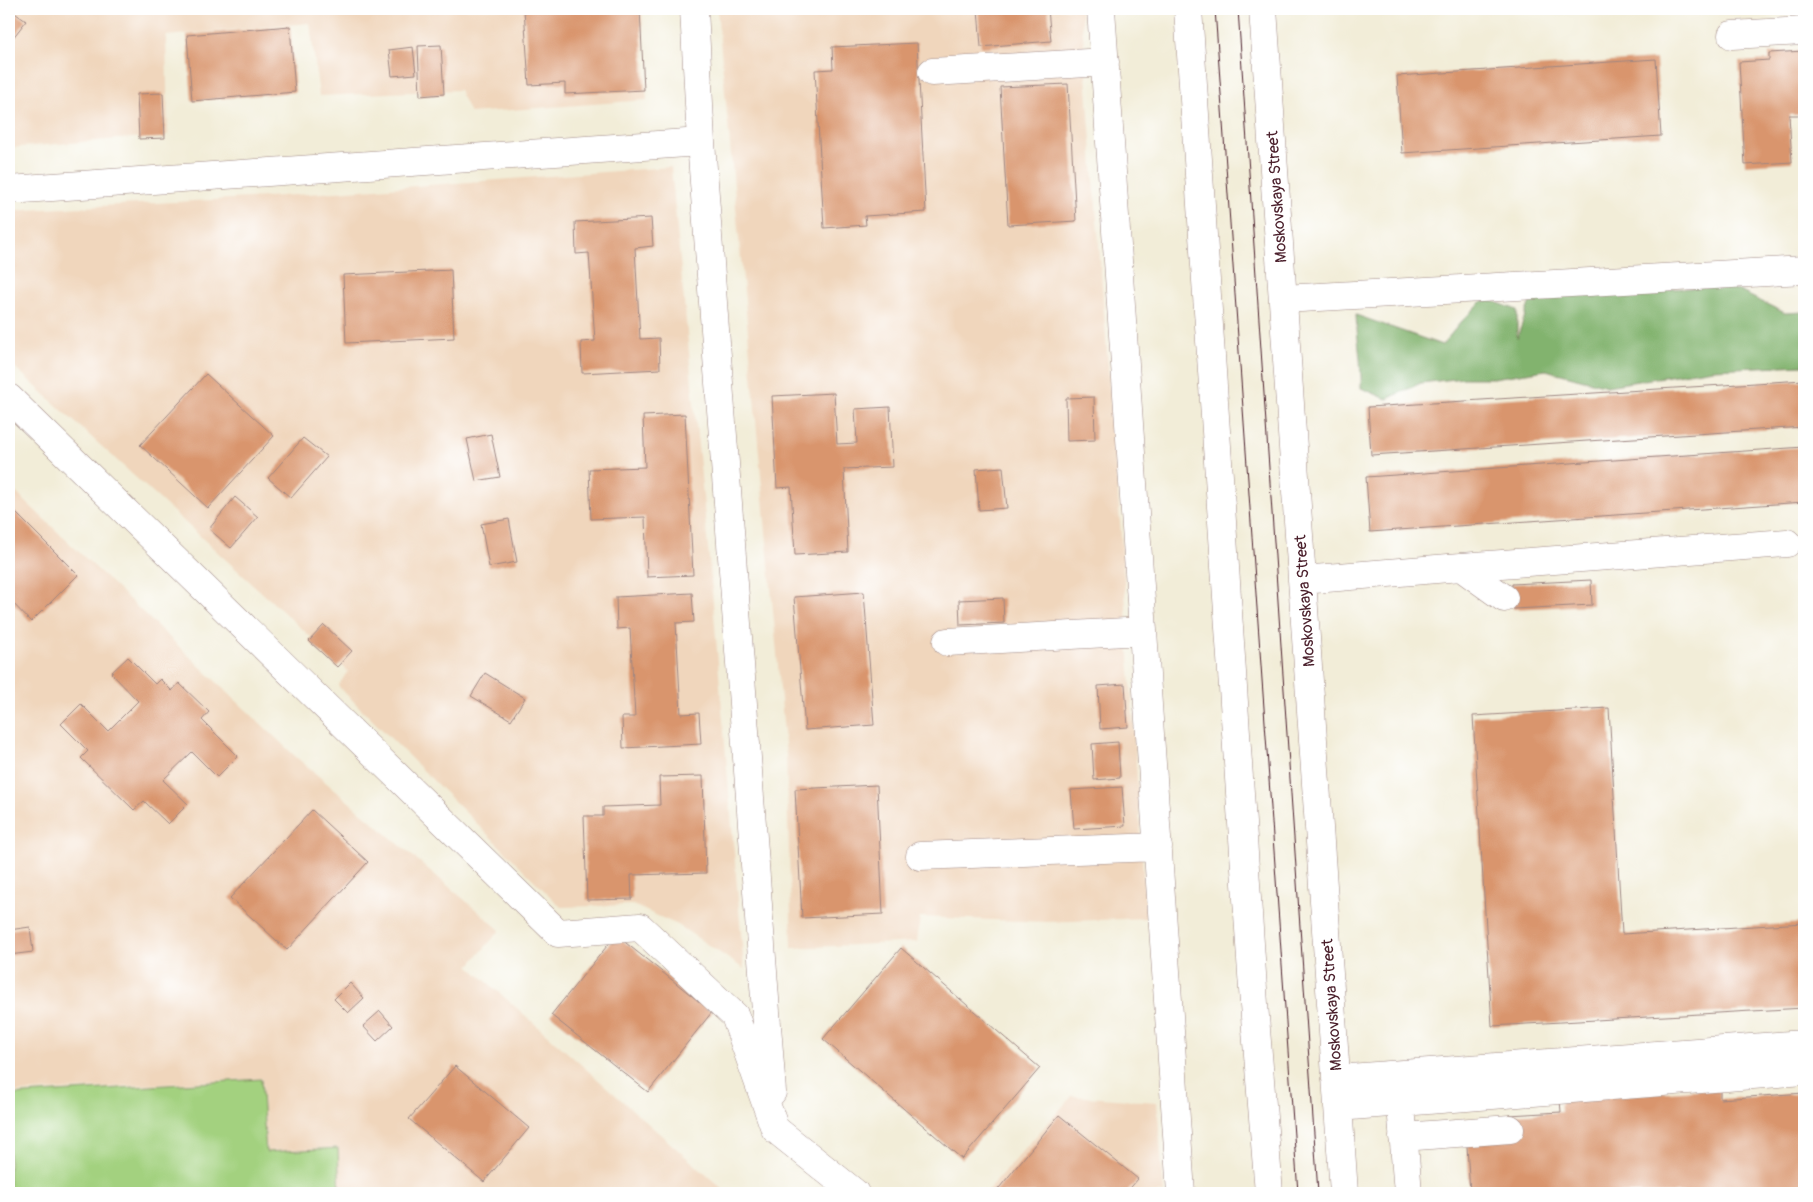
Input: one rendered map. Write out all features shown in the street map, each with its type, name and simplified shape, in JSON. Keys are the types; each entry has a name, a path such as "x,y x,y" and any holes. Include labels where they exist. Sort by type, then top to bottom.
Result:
{"street":[{"path":"694,9 701,142 775,1129"},
{"path":"1101,9 1181,1193"},
{"path":"1188,9 1254,1004 1269,1193"},
{"name":"Moskovskaya Street","path":"1263,9 1344,1193"},
{"path":"1732,36 1804,31"},
{"path":"932,72 1105,62"},
{"path":"9,190 701,142"},
{"path":"1283,299 1804,270"},
{"path":"9,398 558,933 640,927 735,1016 775,1129 854,1193"},
{"path":"1302,580 1787,543"},
{"path":"1462,567 1504,598"},
{"path":"947,642 1143,631"},
{"path":"920,856 1158,847"},
{"path":"1336,1079 1804,1044"},
{"path":"1338,1107 1804,1071"},
{"path":"1401,1102 1408,1193"},
{"path":"1404,1137 1510,1129"}],"shaded area":[{"path":"9,9 642,9 647,100 470,113 459,90 319,96 310,23 166,36 168,135 9,148"},
{"path":"717,9 1081,9 1123,562 1146,918 1047,922 920,917 917,942 792,948 786,755"},
{"path":"671,167 711,579 744,969 678,925 633,905 561,907 338,686 348,671 9,362 9,211 268,197"},
{"path":"9,486 296,757 500,930 469,966 727,1193 341,1193 338,1147 267,1151 262,1078 9,1093"},
{"path":"1072,1096 1157,1102 1164,1193 985,1193"}],"green space":[{"path":"1729,286 1785,313 1804,312 1804,365 1713,369 1607,386 1546,370 1493,378 1463,378 1421,383 1387,399 1361,388 1356,315 1442,345 1461,322 1485,298 1517,310 1517,338 1532,296"},
{"path":"261,1079 266,1152 338,1148 340,1193 9,1193 9,1095"}],"building":[{"path":"9,9 26,21 9,43"},
{"path":"524,9 640,9 644,90 565,94 565,83 529,85"},
{"path":"978,9 1048,9 1051,41 981,47"},
{"path":"290,26 295,92 192,101 187,35"},
{"path":"917,43 926,212 865,216 866,225 824,228 815,70 833,69 832,47"},
{"path":"441,45 444,94 420,96 418,46"},
{"path":"413,47 416,74 392,76 389,50"},
{"path":"1804,51 1804,115 1789,115 1792,162 1745,165 1739,62 1769,60 1769,53"},
{"path":"1656,59 1661,136 1402,153 1397,76"},
{"path":"1068,84 1076,221 1008,225 1000,87"},
{"path":"163,93 165,138 139,139 137,94"},
{"path":"651,218 653,246 635,248 640,339 659,338 660,369 582,373 581,342 595,341 589,253 576,254 575,222"},
{"path":"451,270 454,338 346,343 343,275"},
{"path":"206,374 274,436 208,508 140,445"},
{"path":"1804,380 1804,427 1371,455 1368,407"},
{"path":"834,393 837,444 857,443 855,409 890,407 893,467 844,469 848,552 795,555 791,487 777,488 772,396"},
{"path":"1094,397 1095,440 1067,441 1066,398"},
{"path":"685,414 693,575 647,577 645,517 591,519 589,469 645,467 643,416"},
{"path":"491,434 500,477 476,481 467,439"},
{"path":"303,438 327,457 291,498 268,478"},
{"path":"1804,447 1804,502 1370,532 1366,477"},
{"path":"1003,467 1007,508 979,510 976,469"},
{"path":"235,497 258,517 231,548 209,529"},
{"path":"9,506 78,575 31,622 9,599"},
{"path":"509,519 517,562 489,567 481,524"},
{"path":"1591,580 1592,605 1513,609 1512,584"},
{"path":"864,592 874,725 805,730 794,597"},
{"path":"692,593 694,622 676,623 681,714 699,713 701,744 623,748 622,717 635,717 630,628 617,629 616,597"},
{"path":"1003,598 1004,623 960,625 959,600"},
{"path":"324,625 352,651 337,667 309,641"},
{"path":"128,657 155,684 160,679 172,691 179,683 209,712 202,720 238,756 217,777 192,752 163,780 188,804 168,824 144,801 134,810 81,758 88,751 61,724 81,704 108,731 138,701 111,673"},
{"path":"485,673 525,698 511,720 471,696"},
{"path":"1125,684 1128,727 1100,729 1098,686"},
{"path":"1609,708 1622,934 1804,923 1804,1008 1492,1026 1473,716"},
{"path":"1118,742 1120,778 1094,780 1092,744"},
{"path":"703,776 706,873 631,875 632,899 587,900 584,816 603,816 603,807 660,805 659,777"},
{"path":"877,785 883,914 802,918 795,789"},
{"path":"1122,787 1125,826 1074,829 1071,790"},
{"path":"312,810 368,862 287,950 230,898"},
{"path":"30,927 33,952 9,955 9,930"},
{"path":"616,935 712,1012 648,1092 551,1015"},
{"path":"901,948 1040,1068 962,1159 823,1039"},
{"path":"350,983 364,998 348,1013 334,999"},
{"path":"380,1011 393,1026 377,1041 363,1026"},
{"path":"455,1066 529,1128 484,1182 409,1119"},
{"path":"1720,1088 1720,1099 1804,1093 1804,1193 1470,1193 1467,1146 1509,1115 1561,1112 1560,1100"},
{"path":"1059,1115 1138,1179 1126,1193 995,1193"}],"tram line":[{"path":"1215,9 1298,1193"},
{"path":"1238,9 1318,1193"}]}
